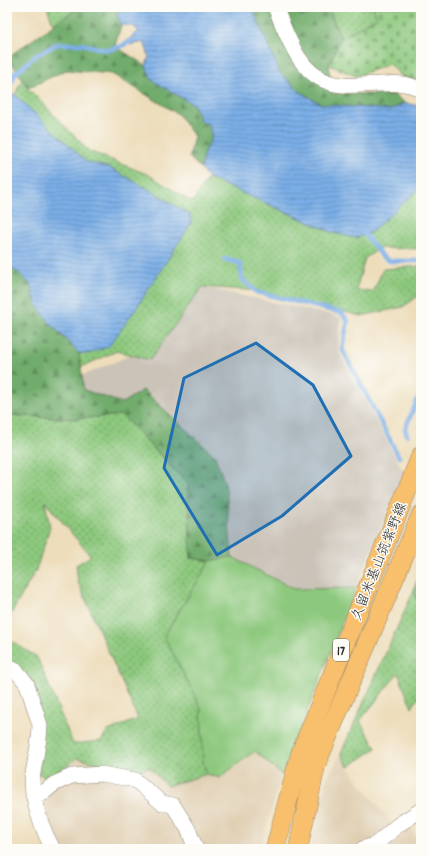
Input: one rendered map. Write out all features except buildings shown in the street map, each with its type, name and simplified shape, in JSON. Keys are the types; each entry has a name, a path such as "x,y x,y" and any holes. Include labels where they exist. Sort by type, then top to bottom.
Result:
{"main road":[{"name":"久留米基山筑紫野線","path":"275,849 301,752 421,456"},
{"name":"久留米基山筑紫野線","path":"298,849 316,764 421,515"}],"street":[{"path":"275,7 297,56 311,73 328,82 346,85 403,83 421,90"},
{"path":"7,668 15,669 27,684 40,725 40,739 32,779 33,794 37,814 44,834 53,849"},
{"path":"33,794 43,793 54,784 72,776 102,774 135,780 162,803 173,805 188,830 196,849"},
{"path":"362,849 376,844 398,825 421,810"}],"highlighted area":[{"path":"256,343 313,385 351,456 282,516 217,555 164,468 184,378"}],"shaded area":[{"path":"202,287 341,317 338,351 404,473 356,588 294,589 232,557 226,487 122,403 84,390 82,376 131,355 150,360"},
{"path":"255,751 282,775 264,834 261,849 59,849 48,830 41,801 47,780 77,758 134,773 149,767 167,786 207,774 219,778"},
{"path":"341,753 348,767 392,824 409,825 421,845 421,849 310,849 326,780"}],"green space":[{"path":"47,7 79,7 53,24"},
{"path":"79,7 127,7 117,15 121,25 115,46 146,66 152,80 194,105 200,120 209,125 212,138 204,152 201,169 189,157 194,136 178,114 112,74 66,70 28,88 8,57"},
{"path":"250,7 328,7 341,38 329,65 331,93 394,95 405,103 391,110 321,104 300,92 280,73 254,12"},
{"path":"328,7 373,7 378,17 341,38"},
{"path":"373,7 421,7 421,82 402,77 390,64 356,76 329,65 341,38 377,17"},
{"path":"22,79 28,88 89,151 149,175 192,202 208,178 334,233 370,233 421,187 421,249 381,248 365,258 356,290 373,292 383,269 421,266 421,294 403,307 361,316 259,291 202,287 150,360 117,351 81,367 79,353 88,354 110,168 87,162 15,95"},
{"path":"7,267 18,272 30,284 37,305 49,322 79,353 84,390 122,403 143,390 215,456 226,487 232,557 210,561 191,558 188,484 122,415 75,419 7,415"},
{"path":"7,415 75,419 122,415 188,484 191,558 210,561 164,636 201,708 203,762 207,774 167,786 149,767 134,773 77,758 47,780 37,772 33,682 7,664 7,642 13,642 37,657 73,744 101,741 108,731 138,719 78,582 76,565 91,556 45,502 50,527 36,570 7,621"},
{"path":"232,557 294,589 356,588 282,775 255,751 219,778 207,774 203,762 201,708 164,636 210,561"},
{"path":"421,570 421,606 413,592"},
{"path":"413,592 421,606 421,693 412,708 398,673 360,721 376,748 348,767 341,753"}],"water":[{"path":"127,7 250,7 254,12 280,73 300,92 321,104 391,110 405,103 420,106 421,187 370,233 356,238 334,233 208,178 201,169 204,152 212,138 209,125 200,120 194,105 152,80 146,66 149,56 144,42 131,45 127,41 139,31 133,26 121,25 117,15"},
{"path":"7,90 15,95 87,162 110,168 157,194 190,215 192,222 133,313 109,346 88,354 79,353 49,322 37,305 30,284 18,272 7,267"}],"waterway":[{"path":"7,72 16,73 35,56 57,44 82,44 107,50 120,47 133,40"},
{"path":"7,90 16,73"},
{"path":"362,231 383,257 390,261 421,261"},
{"path":"224,259 240,263 242,279 256,292 342,313 348,321 342,349 399,457"},
{"path":"407,435 405,429 421,391"}]}
